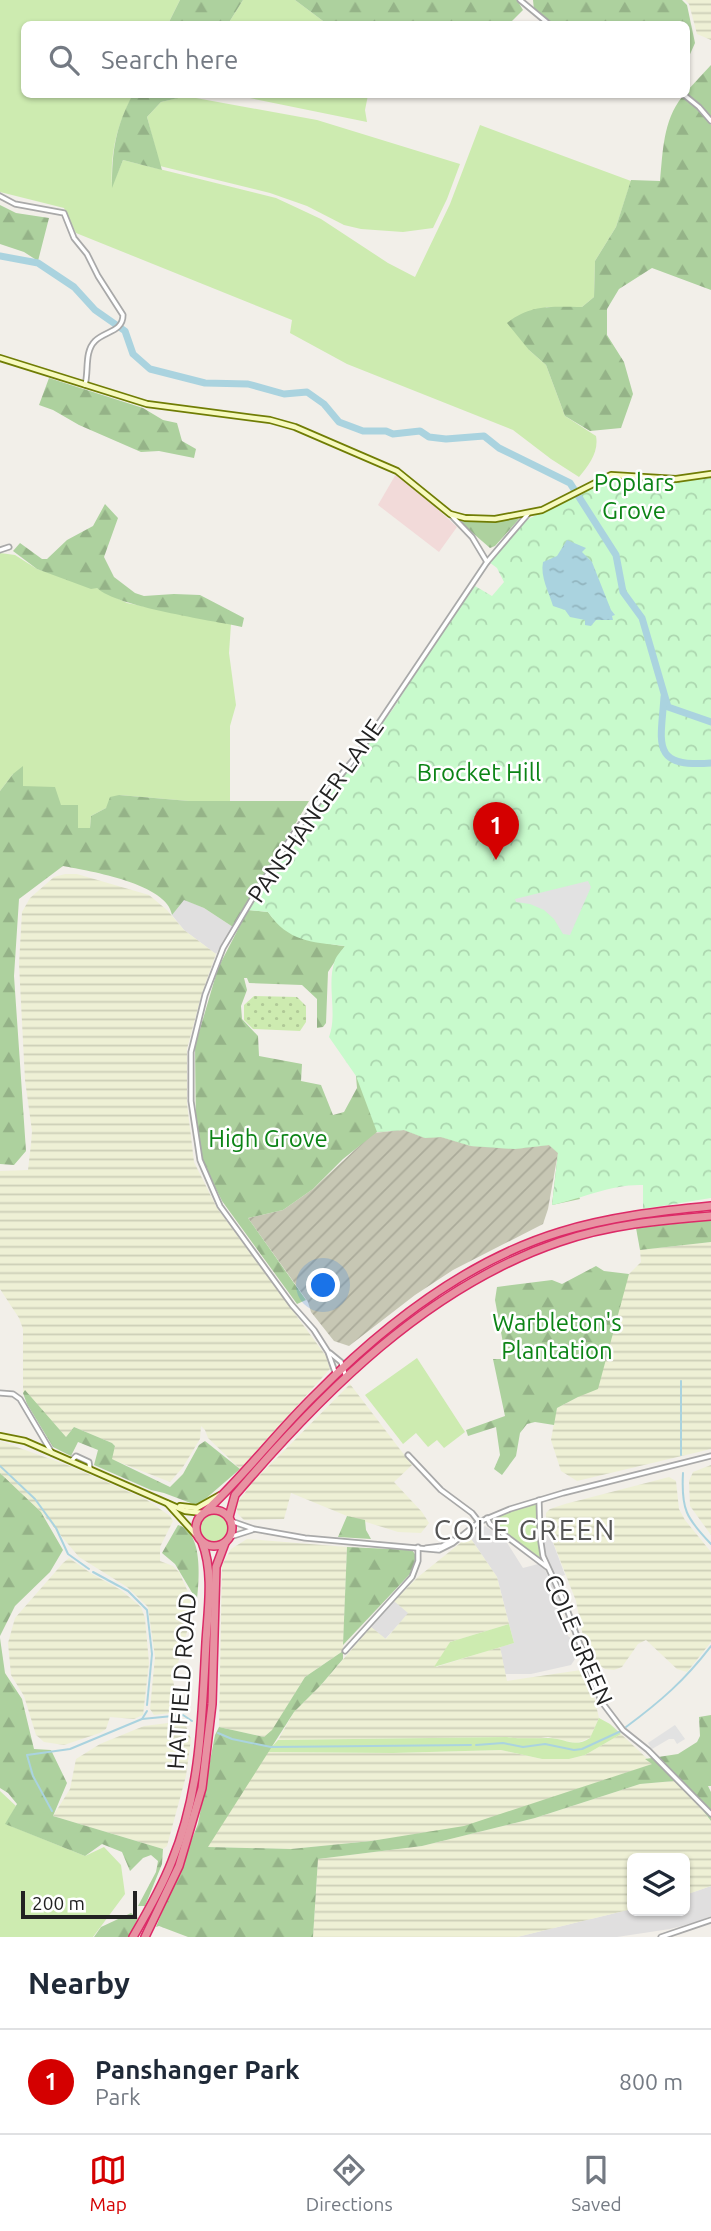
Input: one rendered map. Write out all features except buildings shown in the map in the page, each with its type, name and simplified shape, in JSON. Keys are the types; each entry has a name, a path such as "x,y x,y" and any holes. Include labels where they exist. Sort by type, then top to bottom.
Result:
{"highway":[{"path":"711,1206 611,1219 557,1233 512,1251 427,1299 373,1340 288,1423 205,1512 196,1526 200,1539 213,1546 228,1540 233,1499 303,1421 398,1333 471,1282 518,1257 561,1241 614,1227 711,1216"},
{"path":"205,1512 221,1511 230,1519"},
{"name":"HATFIELD ROAD","path":"183,1844 202,1729 209,1587 208,1558 200,1539"},
{"name":"HATFIELD ROAD","path":"145,1937 176,1864 202,1788 213,1694 216,1567 228,1540"},
{"name":"HATFIELD ROAD","path":"133,1937 176,1864"}],"main road":[{"path":"0,358 163,407 270,420 295,427 397,471 450,514 465,518 484,519 528,514 557,504 615,474 676,479 711,474"},
{"path":"0,1436 25,1441 170,1505 189,1512 205,1512"},
{"path":"170,1505 197,1508 225,1493"},
{"path":"170,1505 200,1539"}],"street":[{"path":"520,0 546,21"},
{"path":"687,98 711,121"},
{"path":"0,196 15,204 64,213 74,238 87,254 123,315 123,323 102,336 91,347 85,385"},
{"path":"450,514 472,537 487,562"},
{"name":"PANSHANGER LANE","path":"336,1374 328,1352 314,1330 292,1305 220,1206 200,1160 191,1101 191,1052 205,995 223,948 258,889 296,830 358,754 487,562 528,514"},
{"path":"0,550 9,547"},
{"name":"PANSHANGER LANE","path":"328,1352 344,1366"},
{"path":"344,1366 346,1380"},
{"path":"0,1394 13,1394 20,1399 52,1453"},
{"path":"408,1455 441,1490 472,1513 479,1522"},
{"path":"230,1519 254,1529 333,1541 418,1548 442,1546 487,1518 539,1500 711,1456"},
{"name":"COLE GREEN","path":"539,1500 540,1544 547,1567 565,1604 601,1702 625,1733 648,1750 711,1814"},
{"path":"487,1518 490,1524 547,1567"},
{"path":"228,1540 254,1529"},
{"path":"345,1651 412,1577 418,1565 418,1548"},
{"path":"661,1937 711,1920"}],"shaded area":[{"path":"685,0 711,0 711,40 697,34 689,4"},
{"path":"396,474 457,527 439,552 378,505"},
{"path":"77,874 149,895 167,910 184,930 216,954 187,1049 187,1103 194,1162 217,1208 326,1356 330,1369 240,1469 208,1438 201,1426 200,1439 170,1482 111,1459 115,1446 112,1443 74,1427 66,1437 24,1391 23,1393 23,1329 0,1289 0,1171 28,1170 31,1144 19,964 22,912 30,898 54,877"},
{"path":"588,881 591,887 570,935 563,934 554,919 544,910 516,902 515,899"},
{"path":"183,899 204,908 233,927 216,954 184,930 172,915"},
{"path":"404,1130 425,1138 441,1137 471,1146 515,1149 549,1145 558,1153 548,1209 543,1224 453,1270 415,1295 349,1346 334,1341 311,1312 308,1302 248,1218 283,1210 313,1189 373,1133"},
{"path":"711,1242 711,1449 577,1481 561,1471 551,1440 557,1408 578,1397 629,1274 641,1262 640,1250"},
{"path":"350,1384 412,1465 394,1482 429,1523 421,1533 398,1532 347,1516 291,1493 284,1519 244,1520 238,1514 236,1505 252,1483"},
{"path":"0,1441 70,1466 147,1500 170,1516 173,1521 160,1547 160,1561 173,1566 179,1572 190,1596 193,1611 173,1680 179,1712 154,1715 150,1709 155,1657 148,1607 127,1587 79,1557 41,1512 0,1473"},
{"path":"711,1465 711,1535 690,1506 689,1481 693,1472"},
{"path":"669,1477 676,1481 679,1509 685,1520 711,1552 711,1642 687,1672 677,1669 646,1640 638,1644 622,1667 605,1669 593,1661 585,1646 576,1601 546,1524 546,1513 565,1504"},
{"path":"546,1524 565,1575 555,1578 542,1543 542,1525"},
{"path":"485,1526 504,1538 523,1568 538,1564 544,1568 562,1604 557,1605 568,1636 574,1641 575,1659 571,1665 531,1674 505,1674 500,1647 514,1643 497,1577 469,1536"},
{"path":"469,1536 497,1577 509,1624 450,1642 436,1667 500,1647 507,1681 581,1670 591,1684 599,1718 590,1738 576,1743 548,1737 527,1740 507,1737 278,1740 294,1712 371,1627 386,1639 408,1613 394,1601 418,1577"},
{"path":"247,1539 347,1547 343,1651 305,1677 272,1731 264,1737 219,1727 222,1565 231,1549"},
{"path":"69,1558 121,1590 141,1607 145,1618 149,1663 143,1715 134,1719 110,1717 106,1729 100,1733 64,1745 44,1742 36,1735 24,1696 11,1675 8,1643 15,1618"},
{"path":"394,1601 409,1613 385,1639 371,1627"},
{"path":"176,1722 186,1726 191,1739 186,1776 167,1846 163,1849 53,1816 70,1789 76,1759 100,1744 144,1726"},
{"path":"675,1725 685,1739 677,1744 674,1739 669,1739 652,1749 648,1743"},
{"path":"621,1734 653,1764 464,1827 371,1841 291,1849 207,1847 267,1752 501,1750 542,1759 569,1759 585,1755"},
{"path":"674,1781 695,1800 711,1821 711,1886 690,1893 690,1853 627,1853 627,1910 517,1937 313,1937 318,1859 422,1846 535,1818 640,1784"},
{"path":"711,1886 711,1916 670,1929 617,1937 517,1937 627,1910 627,1916 690,1916 690,1893"}],"green space":[{"path":"0,0 180,0 170,21 21,21 21,98 132,98 116,139 112,186 123,160 276,198 321,219 388,263 415,277 450,204 480,125 631,181 616,227 595,261 594,297 582,307 546,307 529,350 546,365 565,416 596,436 595,453 579,477 513,430 347,364 290,333 292,320 76,233 64,208 0,192"},
{"path":"180,0 243,0 230,21 170,21"},
{"path":"243,0 295,0 323,21 230,21"},
{"path":"295,0 517,0 523,10 512,21 323,21"},
{"path":"533,0 682,0 687,5 695,43 690,54 690,21 549,21 534,10"},
{"path":"711,65 711,117 690,96 690,88"},
{"path":"131,98 178,98 161,102 147,117 162,170 123,160 112,188 116,140"},
{"path":"177,98 196,98 317,120 460,164 433,228 403,232 361,229 344,225 307,206 270,193 160,166 147,117 161,102"},
{"path":"250,98 367,98 365,110 367,122"},
{"path":"683,98 711,125 711,290 652,268 619,289 607,309 607,335 624,362 633,394 621,428 590,431 565,416 546,365 529,350 507,323 533,310 582,307 594,297 595,261 616,227 631,180 660,181 667,126 676,106"},
{"path":"0,205 16,213 49,218 38,261 24,252 0,244"},
{"path":"49,378 143,408 163,420 177,423 182,441 196,449 194,458 159,451 141,452 39,405"},
{"path":"618,476 664,481 711,477 711,1198 643,1209 643,1185 609,1189 552,1205 558,1153 549,1145 515,1149 471,1146 441,1137 425,1138 404,1130 377,1132 356,1076 329,1037 333,970 336,958 345,946 302,939 284,929 268,912 248,910 296,836 393,709 475,586 492,596 504,582 497,568 489,562 525,521 597,482"},
{"path":"105,504 118,518 104,557 114,577 135,593 144,596 200,595 244,618 242,627 124,601 97,588 91,589 37,569 13,551 20,543 42,559 47,559 67,540 93,526"},
{"path":"519,519 495,546 490,548 459,521"},
{"path":"0,553 15,555 37,569 97,588 127,603 231,624 229,653 236,705 230,726 230,801 189,801 119,795 106,808 91,816 90,828 78,828 61,805 23,786 13,774 0,791"},
{"path":"23,766 23,786 55,787 61,805 78,805 78,828 90,828 91,816 106,808 110,797 119,795 189,801 309,801 233,927 204,908 184,900 172,915 167,904 143,887 63,866 19,899 14,976 26,1151 14,1165 0,1164 0,791"},
{"name":"High Grove","path":"248,910 268,912 283,927 302,937 345,946 328,972 326,1023 323,1027 317,1028 317,999 302,985 249,983 247,978 244,978 247,990 241,1006 242,1019 258,1036 259,1056 302,1064 301,1081 321,1085 333,1115 344,1112 357,1088 356,1076 508,1033 580,1199 552,1205 558,1153 549,1145 515,1149 471,1146 441,1137 425,1138 404,1130 377,1132 343,1159 313,1189 283,1210 248,1218 306,1300 297,1304 222,1201 202,1160 196,1133 195,1046 218,968"},
{"path":"254,996 297,997 306,1006 306,1022 300,1031 253,1029 244,1020 244,1005"},
{"path":"711,1220 711,1242 640,1250 636,1228"},
{"name":"Warbleton's Plantation","path":"596,1266 604,1271 629,1274 598,1389 557,1408 554,1425 535,1422 527,1424 520,1433 516,1456 502,1475 494,1469 500,1455 496,1427 468,1436 466,1430 505,1416 493,1359 506,1359 495,1300 497,1287 552,1280 562,1284"},
{"path":"417,1358 465,1432 444,1448 437,1440 428,1447 416,1433 403,1444 365,1395"},
{"path":"25,1390 66,1437 74,1427 112,1443 115,1446 112,1459 170,1487 183,1474 199,1445 205,1441 240,1469 196,1505 151,1490 94,1465 98,1450 78,1442 71,1456 53,1447 27,1404 23,1393"},
{"path":"0,1473 41,1512 63,1550 50,1572 15,1606 0,1636"},
{"path":"538,1503 538,1540 543,1562 492,1521 497,1516"},
{"path":"210,1513 220,1514 229,1525 224,1539 215,1543 202,1537 200,1530 202,1520"},
{"path":"347,1516 365,1520 371,1539 338,1537"},
{"path":"178,1525 186,1529 196,1547 199,1570 197,1601 175,1564 162,1553"},
{"path":"347,1547 412,1550 417,1557 410,1574 343,1645"},
{"path":"509,1624 514,1643 434,1667 450,1642"},
{"path":"0,1638 5,1673 22,1699 34,1749 51,1750 67,1783 53,1816 163,1849 162,1864 145,1906 138,1906 156,1872 158,1861 151,1855 143,1858 130,1871 122,1852 102,1844 85,1856 5,1824 17,1804 0,1788"},
{"path":"343,1651 343,1659 294,1712 208,1847 291,1849 371,1841 464,1826 652,1764 645,1759 678,1754 697,1742 700,1736 699,1717 711,1715 711,1786 708,1786 711,1792 711,1821 695,1800 674,1781 640,1784 535,1818 422,1846 318,1859 313,1937 188,1937 156,1927 198,1824 215,1735 219,1727 264,1737 272,1730 305,1677"},
{"path":"599,1718 621,1734 585,1755 569,1759 542,1759 501,1750 267,1752 278,1740 507,1737 553,1738 579,1742 590,1738"},
{"path":"0,1791 16,1806 6,1824 85,1856 104,1847 121,1865 125,1894 93,1937 0,1937"},
{"path":"131,1913 138,1918 129,1937 94,1937 101,1927"}],"water":[{"path":"567,540 586,548 582,552 592,562 615,615 612,616 613,620 596,620 591,626 585,625 585,620 570,617 565,610 553,606 544,579 543,562 557,556"}],"waterway":[{"path":"0,256 38,263 74,287 95,310 125,331 133,354 150,369 205,383 248,384 284,394 307,392 324,404 339,422 363,431 386,431 393,434 420,431 429,437 446,439 484,436 499,448 570,483 616,555 623,592 642,618 668,707 711,722"},
{"path":"664,697 661,739 664,749 678,761 711,763"},
{"path":"681,1381 681,1455"},
{"path":"0,1466 35,1499 56,1528 68,1554 89,1569"},
{"path":"683,1473 683,1496 687,1512 711,1544"},
{"path":"93,1572 128,1591 147,1610 152,1654 147,1705"},
{"path":"626,1727 672,1690 711,1646"},
{"path":"147,1711 142,1719 183,1715 192,1721"},
{"path":"52,1811 33,1776 27,1755 70,1749 142,1719"},
{"path":"476,1745 503,1743 523,1747 545,1744 574,1750 621,1731"},
{"path":"218,1733 232,1739 271,1747 471,1745"}],"place":[{"name":"Panshanger Park","path":"496,860"}],"district":[{"name":"COLE GREEN","path":"525,1530"}],"park label":[{"name":"Poplars Grove","path":"634,497"},
{"name":"Brocket Hill","path":"479,773"}]}
